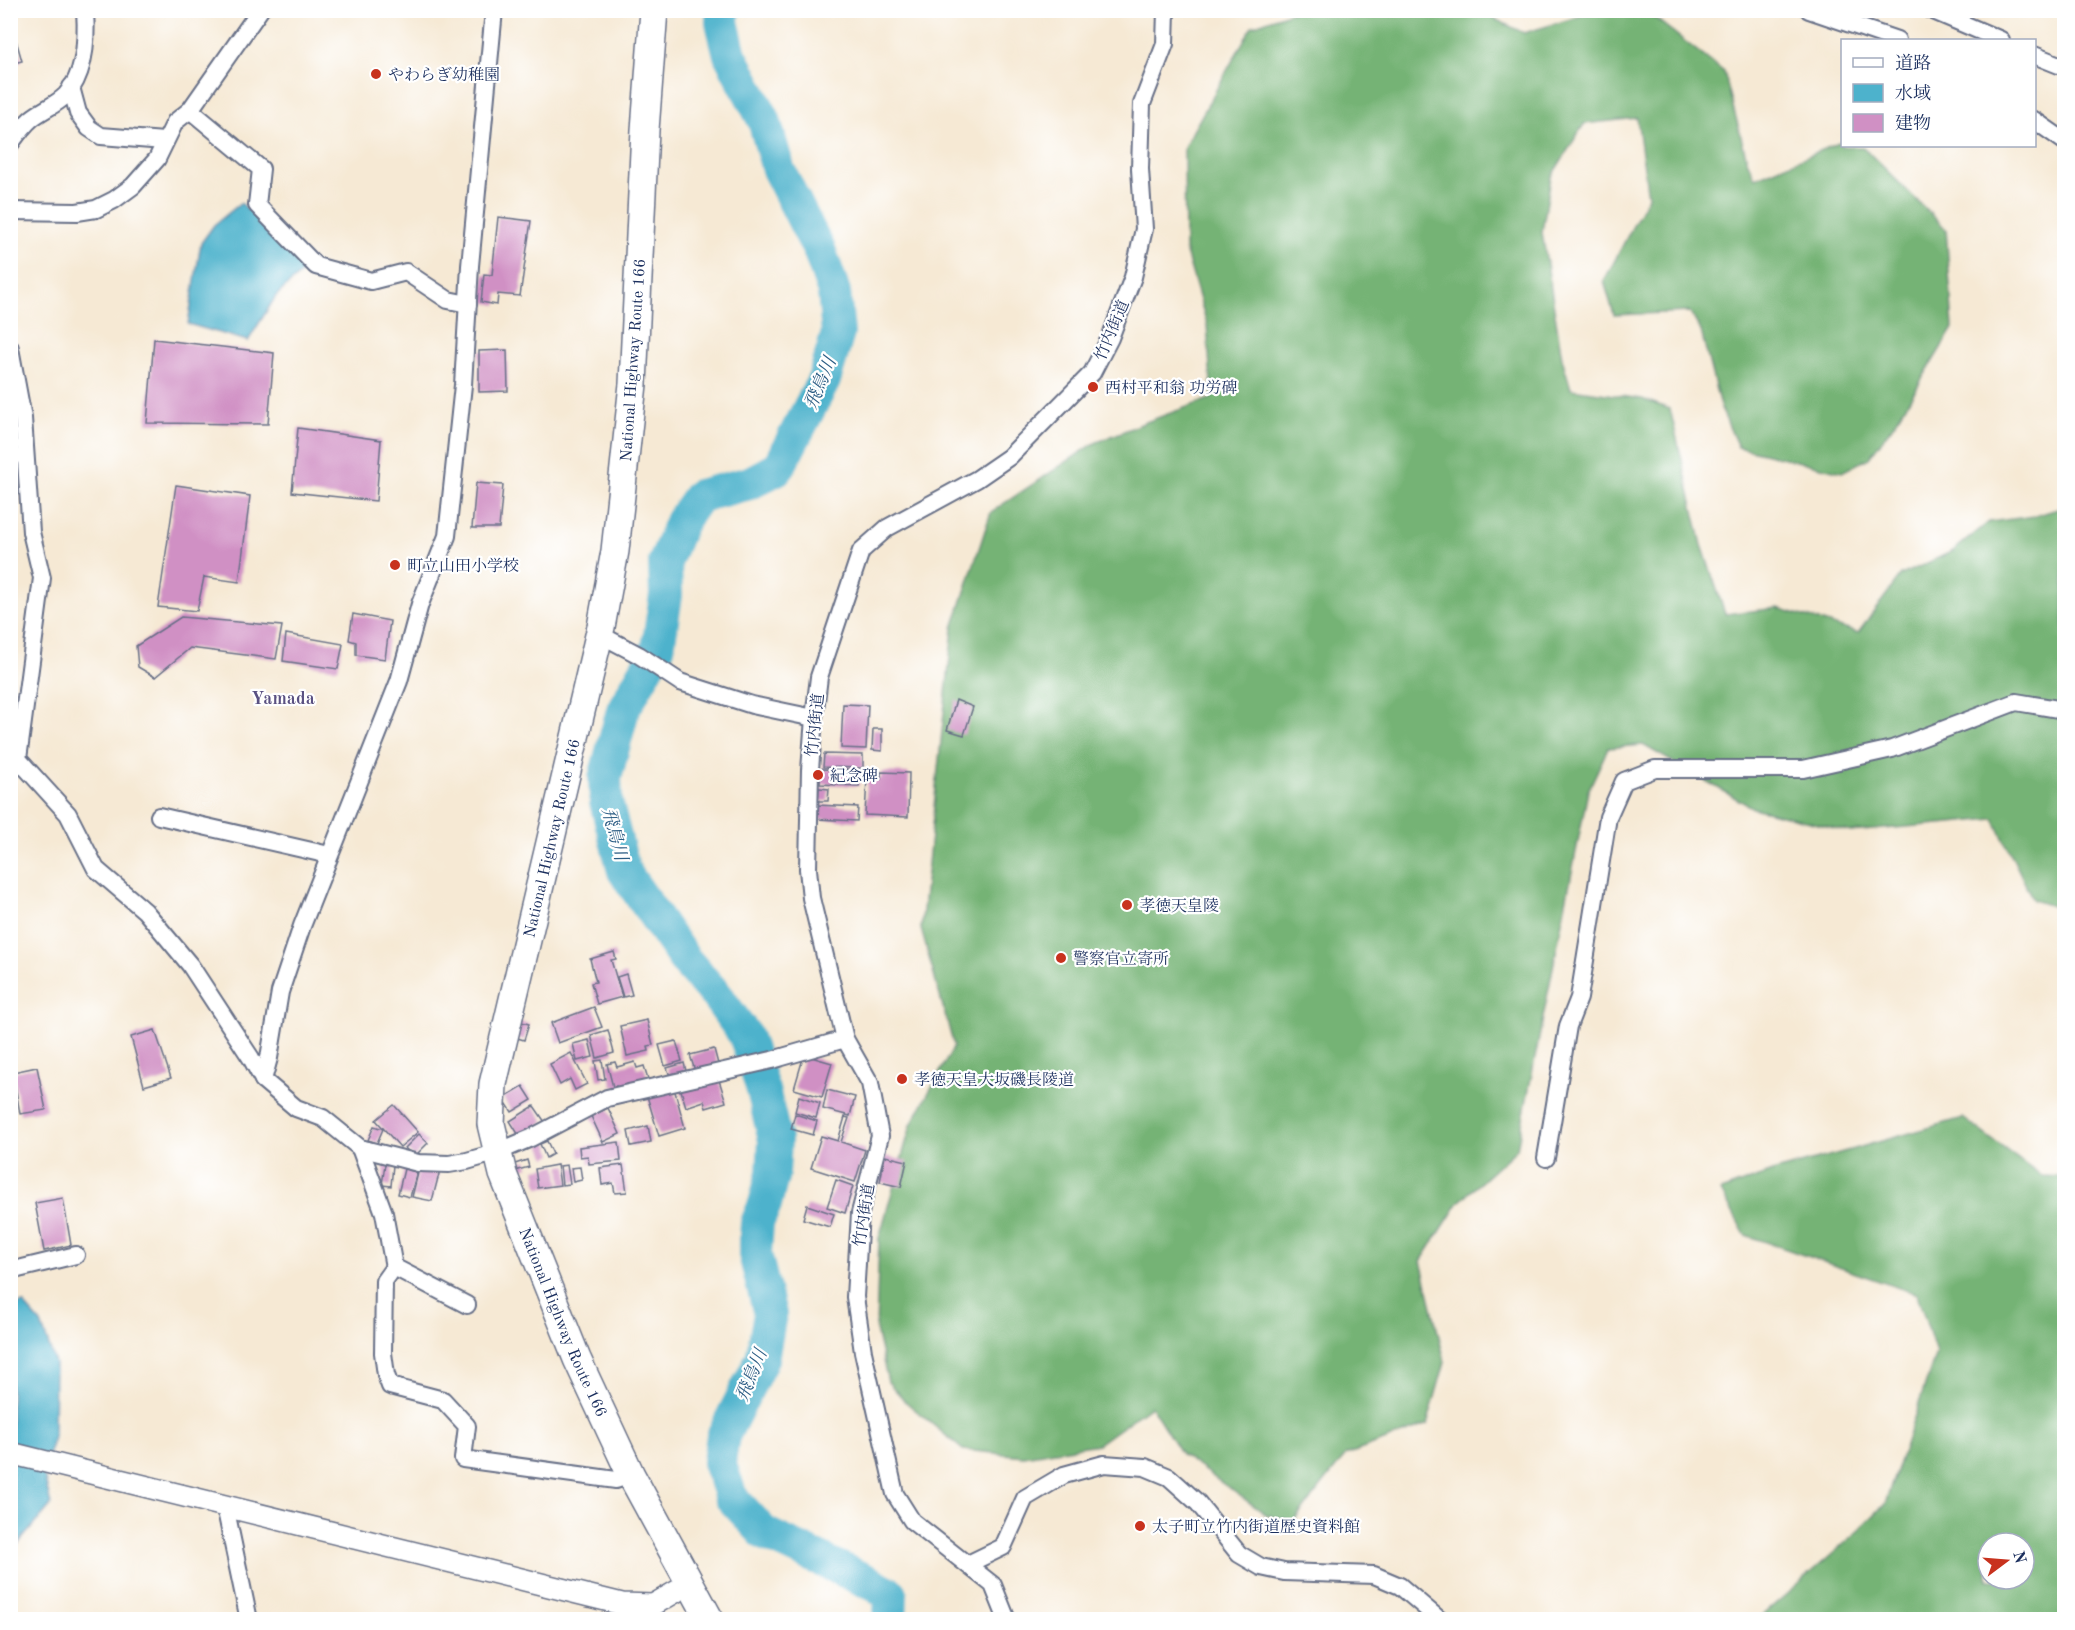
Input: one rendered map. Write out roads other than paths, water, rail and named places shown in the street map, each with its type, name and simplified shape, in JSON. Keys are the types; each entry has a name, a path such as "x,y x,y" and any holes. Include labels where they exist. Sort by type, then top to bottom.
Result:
{"highway":[{"name":"National Highway Route 166","path":"654,10 645,130 633,384 615,551 599,634 493,1084 491,1124 503,1174 577,1359 631,1475 710,1620"}],"street":[{"path":"10,144 31,120 65,96 76,80 84,56 85,10"},
{"path":"10,211 59,213 96,209 114,200 133,186 157,159 175,122 190,110 260,10"},
{"path":"263,1080 280,992 302,926 399,681 420,604 447,536 463,385 494,10"},
{"name":"竹内街道","path":"1007,1620 993,1585 912,1521 896,1494 863,1352 855,1298 860,1213 880,1136 870,1083 845,1039 811,898 808,869 810,770 814,718 819,678 861,551 887,528 976,479 1009,457 1092,373 1110,338 1133,277 1144,229 1140,169 1142,104 1165,44 1166,10"},
{"path":"1809,10 1894,39"},
{"path":"1931,10 1999,39"},
{"path":"2036,56 2064,67"},
{"path":"71,87 78,113 88,128 101,136 164,141"},
{"path":"190,110 261,169 257,205 316,267 370,281 406,272 448,300 468,304"},
{"path":"2036,121 2061,131"},
{"path":"10,348 23,418 32,532 42,578 18,759 68,814 96,869 145,911 190,965 252,1058 263,1080 296,1108 323,1118 360,1148 418,1163 449,1164 498,1152 531,1138 607,1098 772,1060 845,1039"},
{"path":"599,634 680,682 741,702 814,718"},
{"path":"1546,1158 1568,1026 1580,998 1608,817 1624,781 1655,768 1803,769 1892,749 2016,702 2064,710"},
{"path":"159,816 329,855"},
{"path":"360,1148 384,1213 393,1268 384,1281 383,1353 390,1386 443,1400 467,1426 463,1459 616,1480 631,1475"},
{"path":"10,1271 76,1255"},
{"path":"393,1268 467,1305"},
{"path":"10,1453 622,1604 653,1605 689,1584"},
{"path":"968,1564 1003,1547 1025,1498 1064,1475 1104,1464 1145,1467 1169,1477 1198,1503 1239,1554 1262,1567 1284,1572 1374,1575 1400,1586 1440,1620"},
{"path":"225,1506 249,1620"}],"water":[{"path":"241,203 309,266 276,296 248,341 188,324 201,243 214,225"},
{"path":"23,1303 41,1323 55,1363 54,1437 43,1471 51,1505 11,1552 11,1307"}],"waterway":[{"name":"飛鳥川","path":"723,10 722,22 730,55 764,120 778,169 820,252 834,292 838,333 824,380 778,468 750,483 699,496 681,522 665,562 666,595 658,648 623,710 605,778 606,802 624,871 685,960 716,995 745,1035 763,1090 775,1140 773,1173 765,1204 757,1223 755,1254 770,1314 762,1359 723,1436 719,1462 731,1497 764,1533 891,1594 890,1620"}],"place":[{"name":"やわらぎ幼稚園","path":"376,74"},
{"name":"西村平和翁 功労碑","path":"1093,387"},
{"name":"町立山田小学校","path":"395,565"},
{"name":"紀念碑","path":"818,775"},
{"name":"孝徳天皇陵","path":"1127,905"},
{"name":"警察官立寄所","path":"1061,958"},
{"name":"孝徳天皇大坂磯長陵道","path":"902,1079"},
{"name":"太子町立竹内街道歴史資料館","path":"1140,1526"}],"district":[{"name":"Yamada","path":"283,698"}]}
